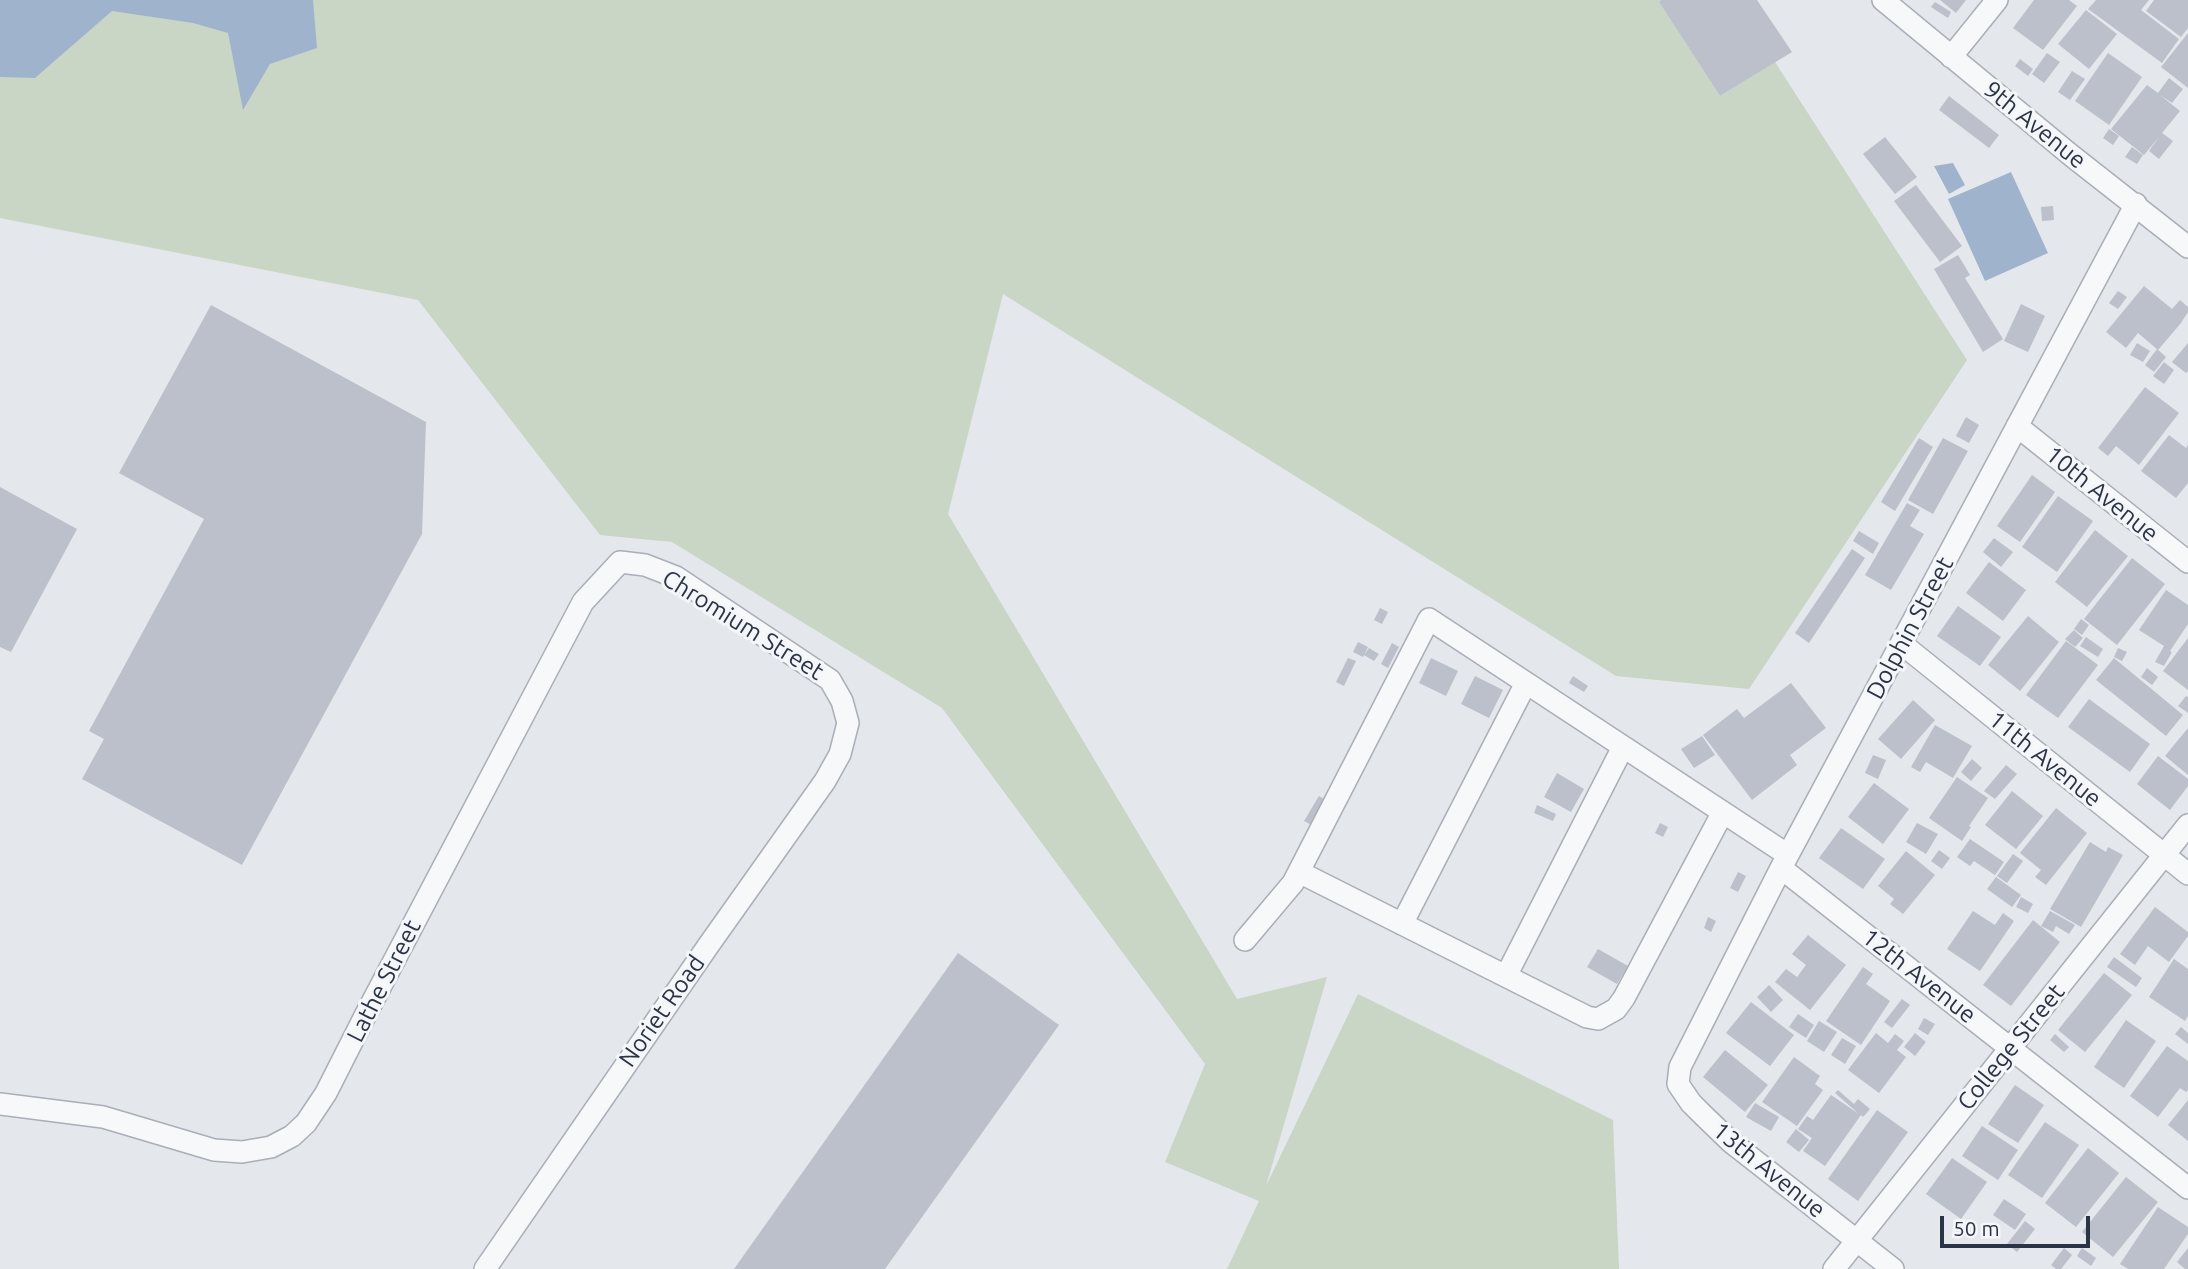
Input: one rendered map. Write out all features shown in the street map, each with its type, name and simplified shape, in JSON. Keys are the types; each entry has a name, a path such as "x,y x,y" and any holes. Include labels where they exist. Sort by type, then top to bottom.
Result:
{"street":[{"name":"9th Avenue","path":"1883,0 2072,156 2188,247"},
{"path":"1951,57 1997,0"},
{"name":"Dolphin Street","path":"1687,1053 1785,862 2136,204"},
{"name":"10th Avenue","path":"2017,426 2188,562"},
{"name":"Chromium Street","path":"620,562 645,565 676,577 830,680 842,701 848,723 840,754"},
{"name":"Lathe Street","path":"0,1104 103,1117 214,1150 242,1152 271,1147 292,1136 306,1123 326,1093 583,602 620,562"},
{"name":"12th Avenue","path":"1299,872 1429,619 1723,812 2010,1048 2188,1188"},
{"name":"11th Avenue","path":"1902,644 2188,874"},
{"path":"1402,923 1526,682"},
{"path":"1506,976 1623,747"},
{"name":"Noriet Road","path":"485,1269 825,780 840,754"},
{"path":"1245,940 1293,883 1299,872 1587,1017 1598,1019 1616,1009 1723,812"},
{"name":"College Street","path":"1833,1269 2188,825"},
{"name":"13th Avenue","path":"1687,1053 1679,1067 1678,1084 1691,1103 1731,1142 1893,1269"}],"green space":[{"path":"0,0 1661,0 1659,2 1720,96 1775,62 1967,360 1749,689 1616,676 1003,294 948,514 1237,999 1327,977 1266,1186 1358,994 1613,1120 1619,1269 1227,1269 1259,1201 1165,1162 1205,1064 942,708 672,542 600,535 418,300 0,218"}],"water":[{"path":"0,0 313,0 317,48 270,64 243,110 228,33 193,23 112,11 35,78 0,77"},
{"path":"1953,163 1965,185 1949,194 1934,166"},
{"path":"2011,172 2048,253 1985,281 1948,199"}],"building":[{"path":"1757,0 1792,52 1720,96 1659,2"},
{"path":"1940,0 1966,0 1956,13"},
{"path":"2034,0 2069,0 2077,6 2043,50 2013,28"},
{"path":"2096,0 2149,0 2141,10 2179,39 2162,63 2088,9"},
{"path":"2154,0 2188,0 2188,28 2181,37 2146,11"},
{"path":"1935,2 1951,12 1948,18 1931,7"},
{"path":"2086,10 2117,34 2089,69 2058,44"},
{"path":"2188,33 2188,88 2161,67"},
{"path":"2047,53 2060,62 2044,83 2032,74"},
{"path":"2108,53 2142,77 2109,125 2075,101"},
{"path":"2020,59 2033,69 2028,76 2015,66"},
{"path":"2072,71 2085,79 2070,100 2058,92"},
{"path":"2169,78 2183,89 2172,103 2160,95 2180,111 2162,133 2173,141 2159,159 2149,151 2159,137 2144,155 2111,129 2147,85 2158,93"},
{"path":"1949,96 1999,135 1989,148 1939,110"},
{"path":"2109,129 2119,136 2113,145 2103,138"},
{"path":"1885,137 1917,177 1895,194 1863,154"},
{"path":"2132,147 2143,155 2137,164 2125,157"},
{"path":"1916,185 1962,246 1940,262 1894,201"},
{"path":"2053,206 2054,220 2042,221 2041,207"},
{"path":"1958,255 1970,275 1965,278 2003,339 1983,352 1934,269"},
{"path":"2144,286 2172,309 2180,300 2188,307 2181,323 2158,350 2138,333 2126,348 2106,332"},
{"path":"2118,291 2127,297 2118,309 2109,303"},
{"path":"2021,304 2045,316 2028,352 2004,341"},
{"path":"211,305 426,422 422,534 242,865 82,779 104,739 89,731 204,519 119,473"},
{"path":"2137,343 2150,351 2143,362 2130,355"},
{"path":"2188,343 2188,371 2186,373 2172,362"},
{"path":"2157,349 2166,357 2154,372 2145,365"},
{"path":"2164,362 2174,370 2164,384 2153,376"},
{"path":"2145,387 2179,413 2139,465 2116,446 2108,456 2098,448"},
{"path":"1966,417 1979,425 1969,443 1956,436"},
{"path":"2169,435 2186,448 2188,445 2188,483 2176,498 2141,471"},
{"path":"1919,438 1933,447 1895,511 1881,502"},
{"path":"1943,438 1968,451 1933,514 1908,500"},
{"path":"2032,475 2055,492 2020,542 1997,526"},
{"path":"0,487 77,529 11,652 0,647"},
{"path":"2058,496 2093,521 2057,572 2022,547"},
{"path":"1907,503 1920,510 1910,526 1924,534 1891,590 1865,575"},
{"path":"2095,530 2128,556 2087,607 2055,582"},
{"path":"1859,531 1879,543 1873,554 1853,541"},
{"path":"1994,538 2013,552 2001,567 1983,552"},
{"path":"1852,549 1865,558 1809,643 1795,633"},
{"path":"2132,558 2165,584 2117,645 2084,619"},
{"path":"1989,562 2026,590 2003,621 1966,593"},
{"path":"2166,590 2188,605 2188,624 2170,651 2172,652 2164,666 2155,662 2164,646 2139,630"},
{"path":"1958,606 2001,637 1980,666 1937,636"},
{"path":"1380,608 1388,612 1382,624 1374,620"},
{"path":"2028,616 2059,642 2020,691 1988,665"},
{"path":"2081,619 2089,625 2082,635 2074,629"},
{"path":"2074,630 2083,638 2075,647 2065,639"},
{"path":"2086,637 2103,649 2098,657 2080,646"},
{"path":"2188,638 2188,690 2163,671"},
{"path":"2066,641 2098,665 2058,718 2026,695"},
{"path":"1358,642 1368,647 1363,657 1353,652"},
{"path":"1392,643 1399,647 1388,668 1381,664"},
{"path":"1369,648 1379,654 1374,661 1364,655"},
{"path":"2118,648 2127,652 2122,661 2114,657"},
{"path":"1348,658 1356,661 1344,686 1336,682"},
{"path":"1431,658 1458,671 1446,696 1419,683"},
{"path":"2114,658 2183,715 2166,736 2096,680"},
{"path":"2147,668 2158,677 2152,685 2141,677"},
{"path":"1475,676 1503,690 1489,718 1461,704"},
{"path":"1573,676 1588,686 1584,692 1569,683"},
{"path":"1791,683 1826,728 1790,755 1797,765 1752,800 1703,735 1737,709 1744,718"},
{"path":"2188,697 2188,713 2178,706"},
{"path":"2089,699 2150,744 2130,772 2068,727"},
{"path":"1913,700 1935,720 1901,759 1878,739"},
{"path":"1935,725 1972,746 1953,778 1926,762 1920,772 1911,767"},
{"path":"2188,728 2188,775 2165,756"},
{"path":"1702,736 1715,755 1694,768 1681,749"},
{"path":"1873,755 1886,760 1878,779 1865,773"},
{"path":"2158,756 2188,779 2188,786 2170,810 2137,784"},
{"path":"1972,759 1982,768 1971,781 1961,772"},
{"path":"2006,765 2017,774 1995,799 1984,791"},
{"path":"1557,773 1584,789 1571,812 1544,797"},
{"path":"1957,777 1988,798 1962,841 1929,818"},
{"path":"1874,783 1909,809 1883,844 1848,817"},
{"path":"2012,791 2043,816 2016,849 1985,825"},
{"path":"1319,796 1329,802 1315,827 1304,821"},
{"path":"1537,805 1556,814 1553,821 1534,813"},
{"path":"2056,808 2087,833 2046,885 2035,877 2041,870 2020,853"},
{"path":"1660,823 1668,827 1663,837 1655,833"},
{"path":"1917,823 1938,834 1926,854 1906,842"},
{"path":"1841,828 1885,859 1863,889 1819,858"},
{"path":"1970,839 2004,862 1995,875 1974,861 1970,866 1957,857"},
{"path":"2090,842 2106,852 2108,847 2123,855 2081,927 2050,909"},
{"path":"1939,850 1950,858 1942,869 1931,861"},
{"path":"1906,851 1935,875 1903,914 1890,904 1894,899 1878,886"},
{"path":"2013,854 2023,861 2007,883 1997,876"},
{"path":"1738,872 1746,876 1738,892 1730,888"},
{"path":"1996,877 2021,895 2012,907 1987,889"},
{"path":"2021,897 2033,904 2028,913 2016,907"},
{"path":"2155,907 2188,932 2188,936 2169,962 2148,946 2135,965 2120,954"},
{"path":"1973,911 1995,925 2003,913 2014,921 1980,971 1947,949"},
{"path":"2050,911 2075,925 2069,934 2056,926 2053,932 2041,926"},
{"path":"1708,917 1716,921 1711,932 1704,928"},
{"path":"2033,920 2060,942 2011,1006 1983,985"},
{"path":"1808,935 1846,965 1810,1010 1775,982 1786,969 1797,977 1806,965 1792,954"},
{"path":"1598,949 1628,966 1617,984 1587,967"},
{"path":"958,953 1059,1025 885,1269 734,1269"},
{"path":"2114,957 2142,978 2136,987 2107,967"},
{"path":"2174,959 2188,969 2188,1016 2185,1021 2149,997"},
{"path":"1863,967 1873,974 1866,984 1890,1001 1861,1045 1826,1021"},
{"path":"2104,973 2132,995 2085,1052 2058,1030"},
{"path":"1769,985 1783,1000 1771,1012 1757,997"},
{"path":"1902,999 1910,1005 1892,1028 1884,1022"},
{"path":"1751,1002 1794,1035 1770,1066 1726,1033"},
{"path":"1798,1014 1814,1025 1806,1038 1789,1027"},
{"path":"1924,1018 1935,1024 1928,1035 1918,1029"},
{"path":"2126,1020 2156,1041 2124,1088 2094,1067"},
{"path":"1819,1021 1837,1032 1824,1052 1807,1041"},
{"path":"2181,1027 2188,1033 2188,1044 2175,1034"},
{"path":"1876,1033 1888,1043 1895,1034 1904,1041 1897,1050 1906,1057 1879,1093 1848,1070"},
{"path":"1915,1033 1926,1042 1915,1056 1904,1047"},
{"path":"2055,1034 2069,1047 2064,1052 2050,1040"},
{"path":"1842,1038 1856,1046 1845,1064 1831,1055"},
{"path":"2167,1046 2188,1061 2188,1090 2186,1092 2180,1088 2158,1117 2130,1096"},
{"path":"1725,1050 1768,1085 1745,1112 1703,1077"},
{"path":"1794,1057 1820,1076 1815,1084 1823,1090 1797,1126 1762,1102"},
{"path":"2015,1085 2044,1105 2018,1143 1988,1124"},
{"path":"1838,1090 1854,1104 1858,1099 1870,1109 1863,1117 1861,1115 1825,1166 1803,1151 1812,1138 1798,1129 1807,1116 1813,1120 1831,1095 1859,1114 1835,1093"},
{"path":"2188,1100 2188,1141 2168,1125"},
{"path":"1755,1103 1779,1117 1771,1131 1746,1117"},
{"path":"1877,1110 1908,1132 1858,1201 1828,1179"},
{"path":"2045,1122 2079,1145 2042,1198 2008,1175"},
{"path":"1982,1126 2018,1150 1998,1180 1962,1156"},
{"path":"1796,1129 1809,1140 1799,1152 1786,1142"},
{"path":"2088,1148 2119,1173 2076,1227 2045,1203"},
{"path":"1952,1158 1987,1182 1961,1219 1926,1194"},
{"path":"2126,1177 2158,1202 2113,1257 2082,1232"},
{"path":"2004,1199 2026,1214 2015,1230 1993,1215"},
{"path":"2158,1207 2188,1227 2188,1234 2164,1269 2128,1269 2120,1264"},
{"path":"2025,1221 2035,1229 2017,1252 2007,1244"},
{"path":"2064,1248 2072,1255 2061,1269 2056,1269 2051,1265"},
{"path":"2082,1248 2096,1258 2091,1266 2077,1256"},
{"path":"2188,1248 2188,1269 2185,1269 2177,1262"}]}
